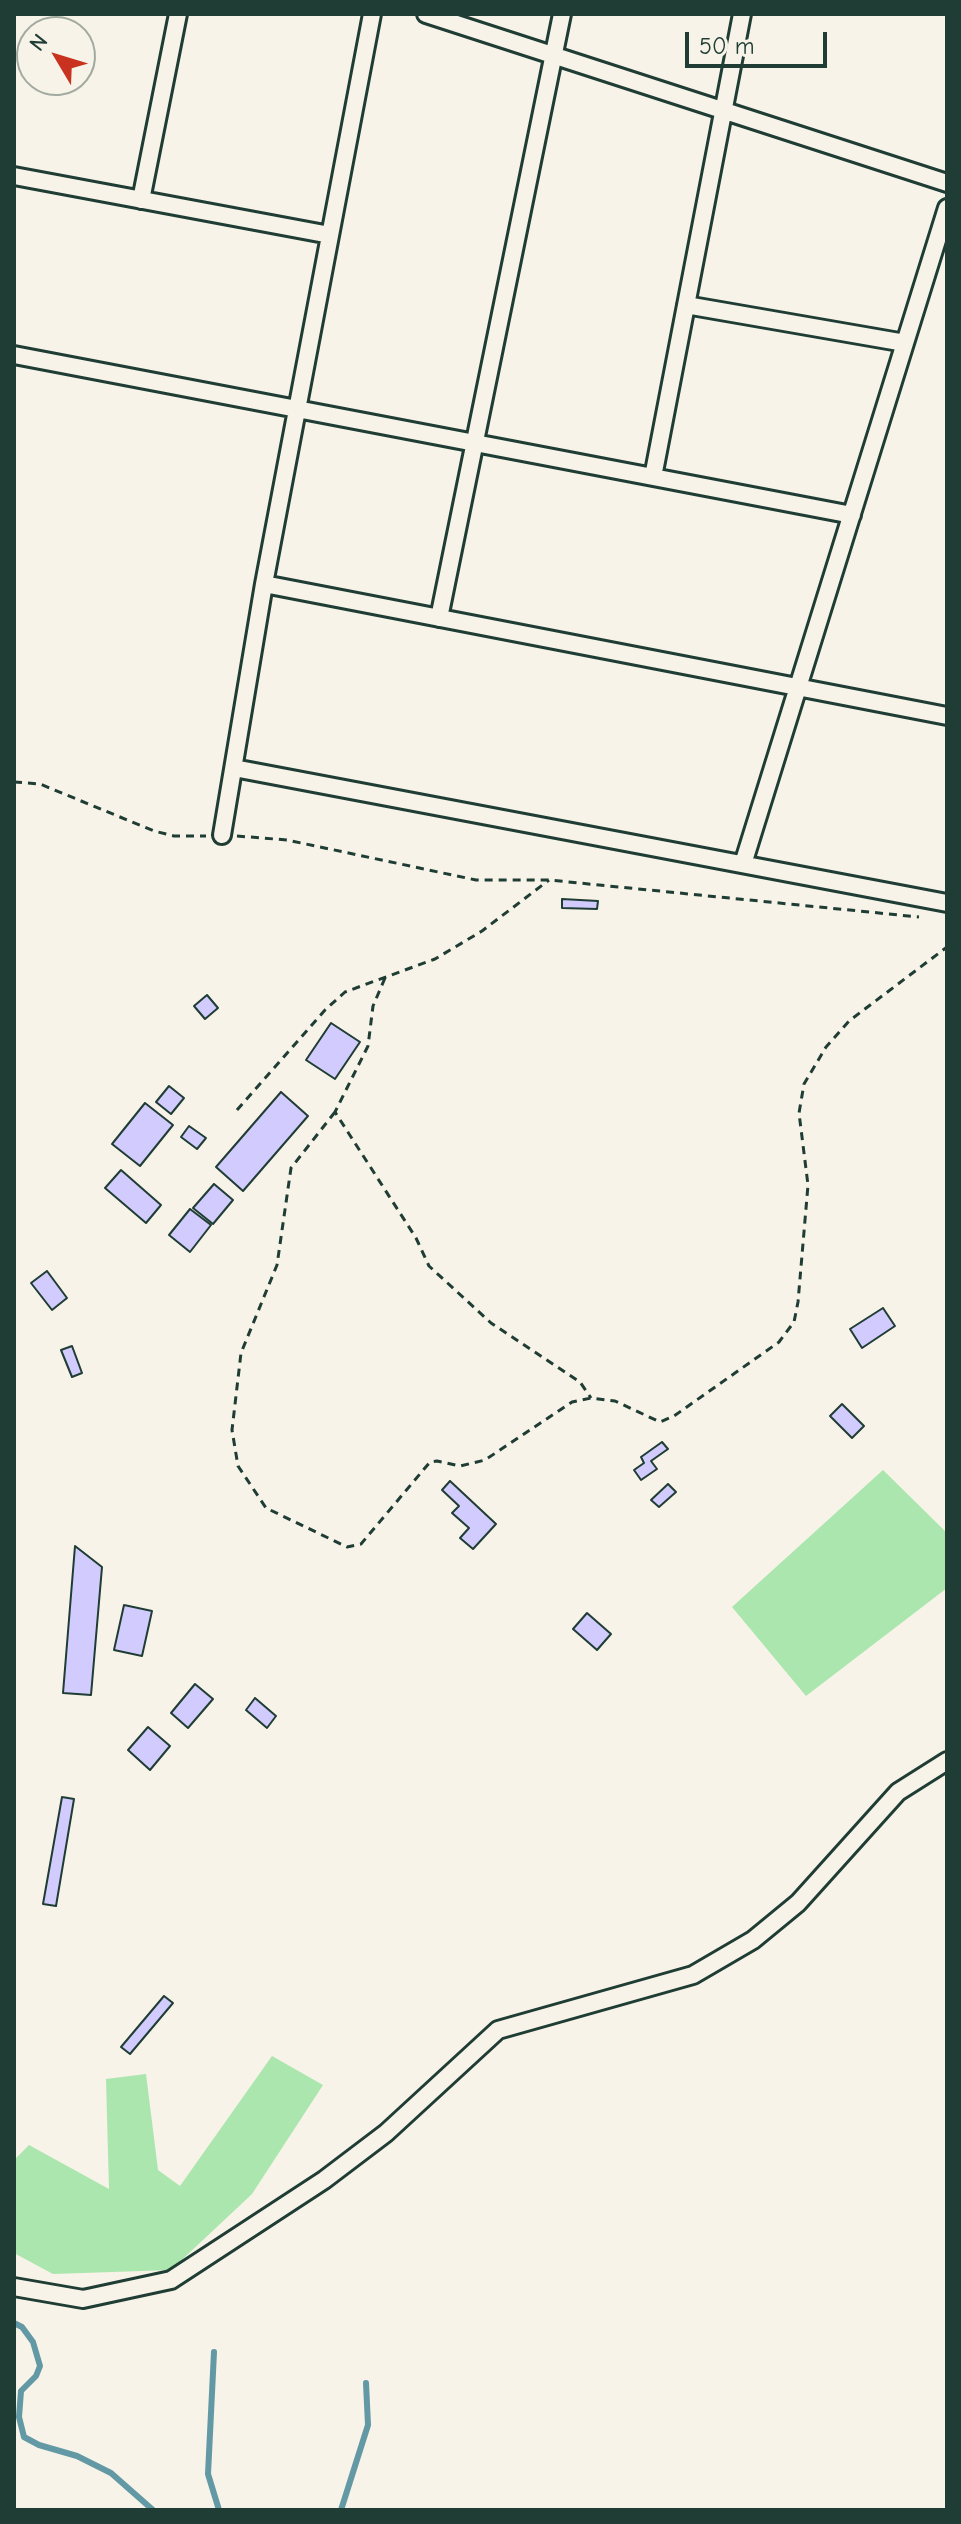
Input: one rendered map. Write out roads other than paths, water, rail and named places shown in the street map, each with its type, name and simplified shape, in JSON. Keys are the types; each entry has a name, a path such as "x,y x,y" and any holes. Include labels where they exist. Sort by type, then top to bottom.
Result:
{"street":[{"path":"141,200 178,14"},
{"path":"222,835 264,584 372,14"},
{"path":"426,14 947,183"},
{"path":"439,618 562,14"},
{"path":"653,477 742,14"},
{"path":"14,176 330,235"},
{"path":"743,864 947,208"},
{"path":"686,305 905,343"},
{"path":"14,355 852,515"},
{"path":"264,584 947,716"},
{"path":"234,768 947,903"},
{"path":"14,2287 83,2299 171,2280 324,2180 386,2133 498,2030 693,1975 753,1940 798,1903 898,1792 947,1761"}],"waterway":[{"path":"14,2323 22,2327 33,2342 40,2366 36,2376 21,2391 19,2417 24,2437 39,2445 77,2456 111,2473 153,2510"},
{"path":"214,2352 208,2474 219,2510"},
{"path":"341,2510 368,2425 366,2383"}]}
